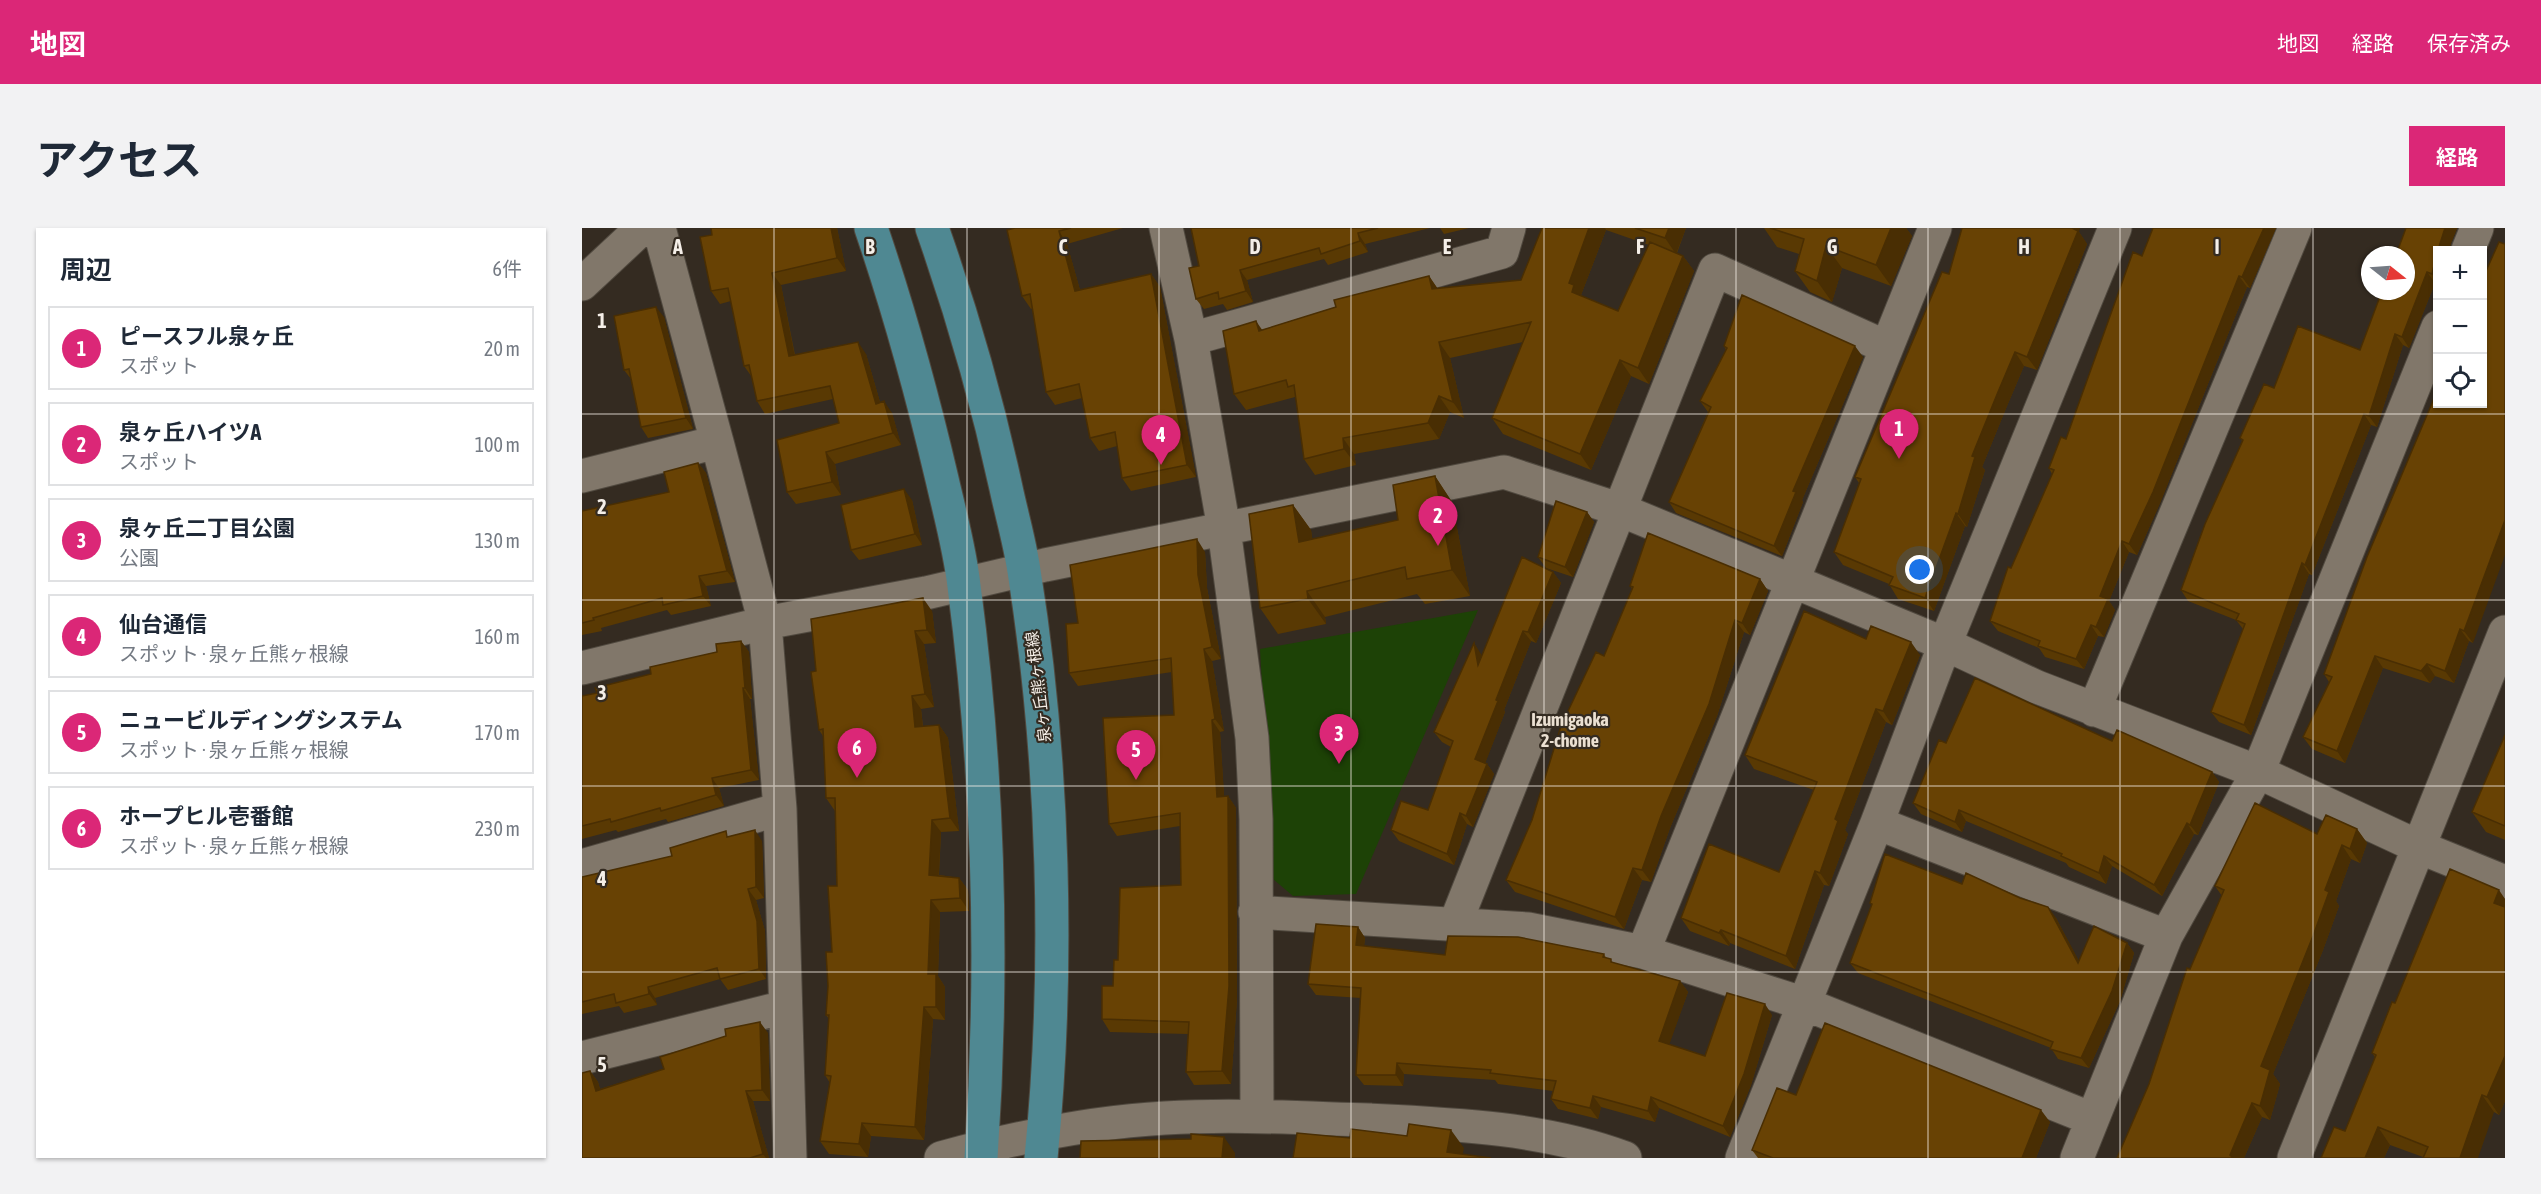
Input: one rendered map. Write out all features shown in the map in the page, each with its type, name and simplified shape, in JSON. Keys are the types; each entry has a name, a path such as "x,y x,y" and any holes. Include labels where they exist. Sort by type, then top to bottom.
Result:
{"main road":[{"path":"871,228 899,313 933,442 964,585 985,785 989,872 988,1013 981,1153"},
{"name":"泉ヶ丘熊ヶ根線","path":"932,228 969,344 995,438 1024,571 1045,745 1051,857 1049,1027 1042,1146"}],"street":[{"path":"582,284 642,228"},
{"path":"659,228 765,623 780,809 790,1158"},
{"path":"1166,228 1191,339 1224,530 1252,738 1256,819 1257,1116"},
{"path":"1191,339 1502,252 1509,228"},
{"path":"1644,952 1935,228"},
{"path":"1742,1158 1877,823 1945,644 2115,228"},
{"path":"2094,710 2295,228"},
{"path":"2470,246 2478,228"},
{"path":"1455,924 1714,270 1886,347"},
{"path":"2077,1158 2166,936 2258,772 2433,339"},
{"path":"582,476 717,442"},
{"path":"582,668 765,623 964,585 1504,472 1618,509 1945,644 2094,710 2258,772 2418,847 2505,882"},
{"path":"2294,1158 2505,632"},
{"path":"582,866 780,809"},
{"path":"1877,823 2166,936"},
{"path":"1255,912 1528,929 1644,952 1805,1004 2092,1119"},
{"path":"582,1058 785,1007"},
{"path":"941,1158 1042,1146 1163,1118 1257,1116 1456,1124 1592,1146 1625,1158"}],"green space":[{"path":"1478,610 1356,894 1293,896 1273,879 1260,649"}],"building":[{"path":"711,228 831,228 837,258 772,273 789,356 858,342 876,404 884,401 893,433 826,452 832,482 787,492 777,440 839,423 830,386 757,401 749,365 744,366 728,288 711,291 700,237 712,235"},
{"path":"1071,228 1059,231 1075,291 1151,274 1187,465 1122,478 1115,432 1090,438 1079,384 1046,392 1030,294 1022,296 1007,230"},
{"path":"1191,228 1378,228 1358,233 1360,241 1321,254 1319,248 1240,270 1246,291 1219,299 1218,292 1196,299 1189,268 1199,266"},
{"path":"1542,228 1589,228 1569,283 1574,285 1572,292 1618,311 1650,242 1683,256 1638,368 1620,360 1580,454 1492,418 1531,322 1439,342 1453,402 1439,396 1428,423 1343,438 1344,449 1304,459 1294,385 1288,387 1286,380 1234,394 1223,331 1256,321 1259,331 1336,307 1334,300 1429,276 1432,289 1521,280"},
{"path":"1635,228 1669,228 1665,238"},
{"path":"1770,228 1891,228 1876,265 1826,246 1817,281 1795,271 1804,239"},
{"path":"1962,228 2072,228 2078,231 2027,357 2015,352 1998,392 1972,456 1975,457 1958,514 1956,513 1925,598 1889,585 1893,577 1834,552 1861,479 1855,477 1942,272 1949,274"},
{"path":"2153,228 2264,228 2242,277 2239,276 2153,492 2129,544 2122,541 2100,596 2108,599 2096,627 2091,625 2076,659 2038,646 2040,641 1990,621 2008,567 2011,568 2054,470 2049,468 2061,437 2066,439 2133,252 2142,256"},
{"path":"2406,228 2445,228 2439,246 2433,246 2432,274 2427,272 2402,337 2395,334 2369,416 2364,414 2305,565 2302,563 2244,725 2211,712 2245,624 2236,620 2239,614 2181,590 2205,524 2243,440 2240,438 2264,384 2274,388 2298,326 2360,350 2379,300 2415,300 2415,246 2399,246"},
{"path":"2499,242 2505,244 2505,520 2464,631 2460,629 2445,671 2427,664 2421,671 2375,656 2337,751 2303,737 2332,677 2324,674 2367,557 2433,401 2433,408 2487,408 2487,269"},
{"path":"1742,295 1855,346 1793,491 1796,492 1774,546 1669,502 1711,407 1700,401 1727,348 1724,346"},
{"path":"656,307 686,418 641,427 629,369 624,370 614,316"},
{"path":"698,463 727,571 699,576 703,596 663,605 662,598 582,623 582,511 669,492 664,472"},
{"path":"1435,476 1452,570 1407,579 1405,567 1307,591 1308,599 1260,608 1249,514 1293,505 1299,542 1398,520 1393,485"},
{"path":"904,489 915,534 851,550 841,505"},
{"path":"1556,501 1587,512 1565,567 1538,557"},
{"path":"1648,533 1760,579 1742,623 1735,620 1709,704 1661,816 1642,870 1633,868 1615,917 1506,880 1532,820 1561,726 1596,652 1604,656 1633,587 1630,586"},
{"path":"1197,539 1198,575 1212,647 1204,649 1215,719 1212,720 1217,797 1228,796 1229,986 1222,1071 1186,1072 1189,1022 1102,1019 1102,986 1113,986 1114,960 1118,960 1120,888 1181,885 1180,813 1109,824 1103,718 1174,715 1171,658 1069,673 1066,624 1078,623 1070,565"},
{"path":"1522,557 1553,572 1528,632 1523,631 1496,700 1498,701 1475,759 1487,764 1466,816 1460,813 1447,854 1391,830 1401,801 1428,810 1453,741 1434,732 1474,643 1478,665"},
{"path":"923,598 927,630 915,631 925,694 912,696 915,727 939,725 950,818 932,820 929,875 959,878 960,898 931,900 928,974 936,974 936,1007 924,1007 915,1127 862,1123 859,1144 820,1141 831,1076 825,1075 829,1015 826,1015 828,986 826,952 832,952 828,886 837,886 835,798 826,798 823,729 819,730 811,672 816,671 811,619"},
{"path":"1804,611 1866,639 1871,626 1911,642 1883,711 1876,709 1835,819 1838,821 1820,873 1815,871 1786,956 1721,930 1719,933 1681,918 1709,844 1779,872 1817,782 1745,755"},
{"path":"741,641 751,770 712,778 716,795 661,811 660,808 611,822 610,819 582,826 582,696 597,693 595,688 651,674 650,667 717,652 716,644"},
{"path":"1975,678 2112,741 2117,730 2212,772 2190,825 2187,823 2154,885 2104,856 2099,873 2061,856 2062,854 1959,810 1955,822 1913,803 1939,740 1946,743"},
{"path":"2505,735 2505,826 2472,812"},
{"path":"2255,803 2317,834 2326,815 2357,829 2350,849 2342,845 2325,890 2329,892 2313,936 2261,1066 2270,1070 2260,1106 2252,1103 2230,1155 2233,1158 2117,1158 2149,1084 2187,968 2190,969 2224,890 2215,886"},
{"path":"755,830 756,887 748,889 757,921 759,969 720,979 717,968 648,987 649,994 616,1003 614,994 582,1002 582,877 672,856 670,848 726,831 727,837"},
{"path":"1885,854 1962,884 1966,873 2020,898 2048,907 2078,963 2094,926 2127,943 2112,991 2081,1058 2050,1049 2053,1042 1850,963 1872,904 1870,903"},
{"path":"2450,869 2499,890 2494,903 2505,907 2505,1056 2487,1097 2482,1095 2460,1158 2423,1158 2428,1147 2378,1127 2365,1158 2321,1158 2334,1127 2345,1131 2376,1055 2372,1053 2392,1002 2395,1003"},
{"path":"1316,924 1358,927 1356,945 1445,955 1448,936 1518,937 1604,954 1603,957 1611,959 1611,962 1680,981 1659,1041 1705,1056 1727,993 1765,1004 1744,1074 1723,1126 1651,1097 1648,1111 1593,1096 1590,1108 1551,1099 1556,1081 1490,1073 1491,1070 1397,1063 1396,1075 1356,1075 1361,988 1308,984"},
{"path":"760,1022 762,1090 746,1091 763,1154 750,1158 582,1158 582,1073 590,1071 596,1091 664,1069 660,1057 726,1036 725,1029"},
{"path":"1825,1023 2041,1110 2022,1158 1773,1158 1752,1150 1777,1088 1796,1095"},
{"path":"1409,1124 1451,1130 1447,1152 1491,1158 1293,1158 1297,1133 1350,1138 1351,1129 1407,1136"},
{"path":"1191,1134 1224,1137 1222,1158 1080,1158 1081,1141 1191,1139"}],"place":[{"name":"ピースフル泉ヶ丘","path":"1899,459"},
{"name":"仙台通信","path":"1161,465"},
{"name":"泉ヶ丘ハイツA","path":"1438,546"},
{"name":"泉ヶ丘二丁目公園","path":"1339,764"},
{"name":"ホープヒル壱番館","path":"857,778"},
{"name":"ニュービルディングシステム","path":"1136,780"}],"district":[{"name":"Izumigaoka 2-chome","path":"1570,729"}]}
